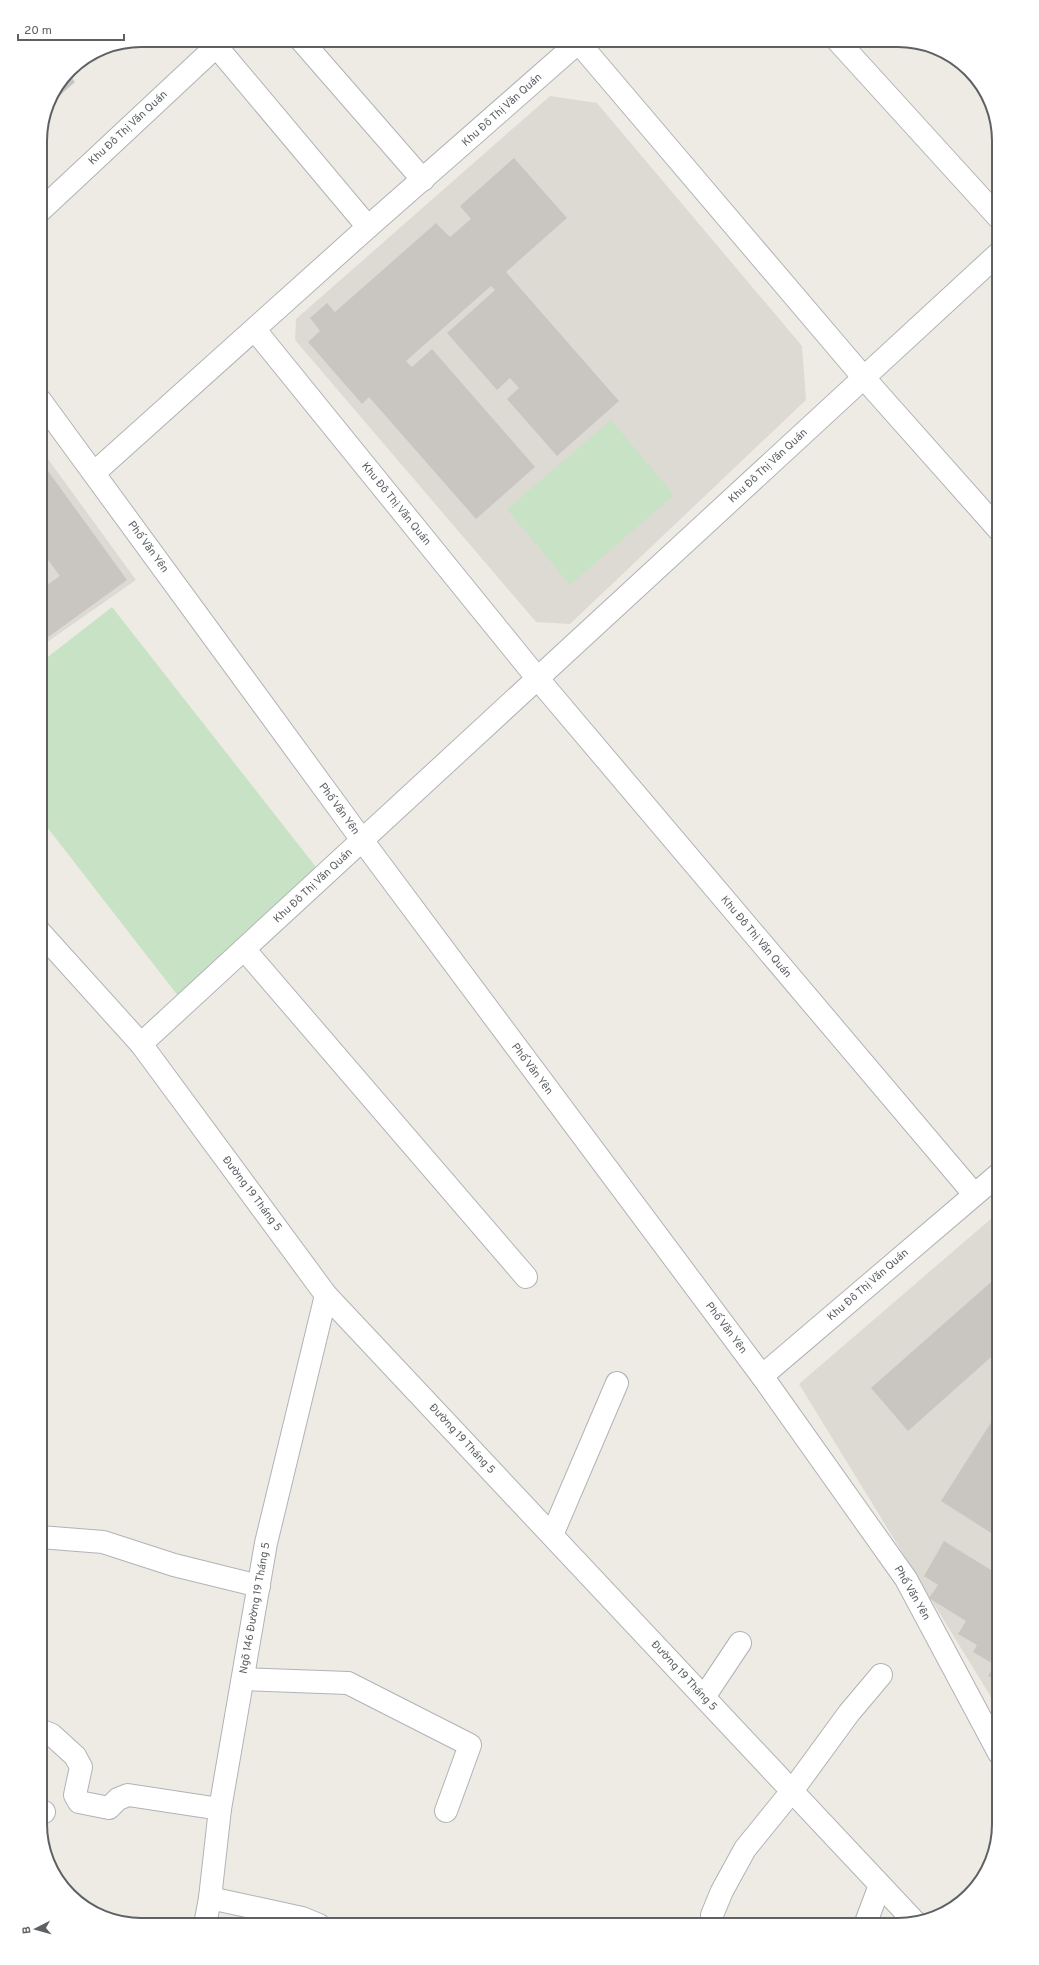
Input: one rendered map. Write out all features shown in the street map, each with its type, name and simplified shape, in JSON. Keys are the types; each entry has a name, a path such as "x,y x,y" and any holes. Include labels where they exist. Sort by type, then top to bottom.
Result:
{"street":[{"name":"Khu Đô Thị Văn Quán","path":"47,204 212,47"},
{"name":"Khu Đô Thị Văn Quán","path":"221,47 368,227"},
{"path":"307,47 423,180"},
{"name":"Khu Đô Thị Văn Quán","path":"94,473 368,227 573,47"},
{"path":"585,47 864,378 992,522"},
{"path":"843,47 992,210"},
{"name":"Khu Đô Thị Văn Quán","path":"141,1044 992,260"},
{"name":"Khu Đô Thị Văn Quán","path":"255,330 538,679 974,1194"},
{"name":"Phố Văn Yên","path":"47,409 362,840 762,1376 906,1579 992,1740"},
{"name":"Đường 19 Tháng 5","path":"47,940 141,1044 326,1295 910,1917"},
{"path":"244,950 526,1278"},
{"name":"Khu Đô Thị Văn Quán","path":"762,1376 992,1180"},
{"name":"Ngõ 146 Đường 19 Tháng 5","path":"206,1918 220,1809 266,1543 326,1295"},
{"path":"552,1535 617,1383"},
{"path":"47,1538 103,1542 174,1565 259,1586"},
{"path":"704,1697 740,1643"},
{"path":"712,1915 722,1892 745,1849 792,1791 849,1713 881,1675"},
{"path":"243,1679 348,1683 470,1745 446,1811"},
{"path":"47,1733 52,1735 75,1756 81,1767 75,1795 79,1802 109,1808 118,1799 128,1795 220,1809"},
{"path":"868,1918 880,1885"},
{"path":"210,1898 302,1918"}],"shaded area":[{"path":"550,96 597,103 802,346 806,400 570,624 536,622 295,340 296,319"},
{"path":"47,458 136,580 47,642"},
{"path":"992,1218 992,1699 799,1384"}],"green space":[{"path":"611,420 674,495 570,585 507,509"},
{"path":"112,607 323,876 182,1001 47,827 47,658"}],"building":[{"path":"72,78 75,82 59,97"},
{"path":"514,158 567,218 506,272 619,401 557,456 507,399 519,388 510,378 497,390 447,333 495,290 491,286 406,361 412,367 432,349 535,467 476,519 369,397 362,404 308,342 320,331 310,318 327,303 335,312 436,223 450,237 471,219 460,206"},
{"path":"47,470 127,580 47,638 47,585 60,576 47,558"},
{"path":"992,1281 992,1356 908,1431 871,1388"},
{"path":"992,1421 992,1534 941,1501"},
{"path":"944,1541 992,1571 992,1663 973,1652 977,1645 958,1634 966,1621 929,1598 938,1585 924,1576"},
{"path":"992,1670 992,1678 988,1676"}]}
